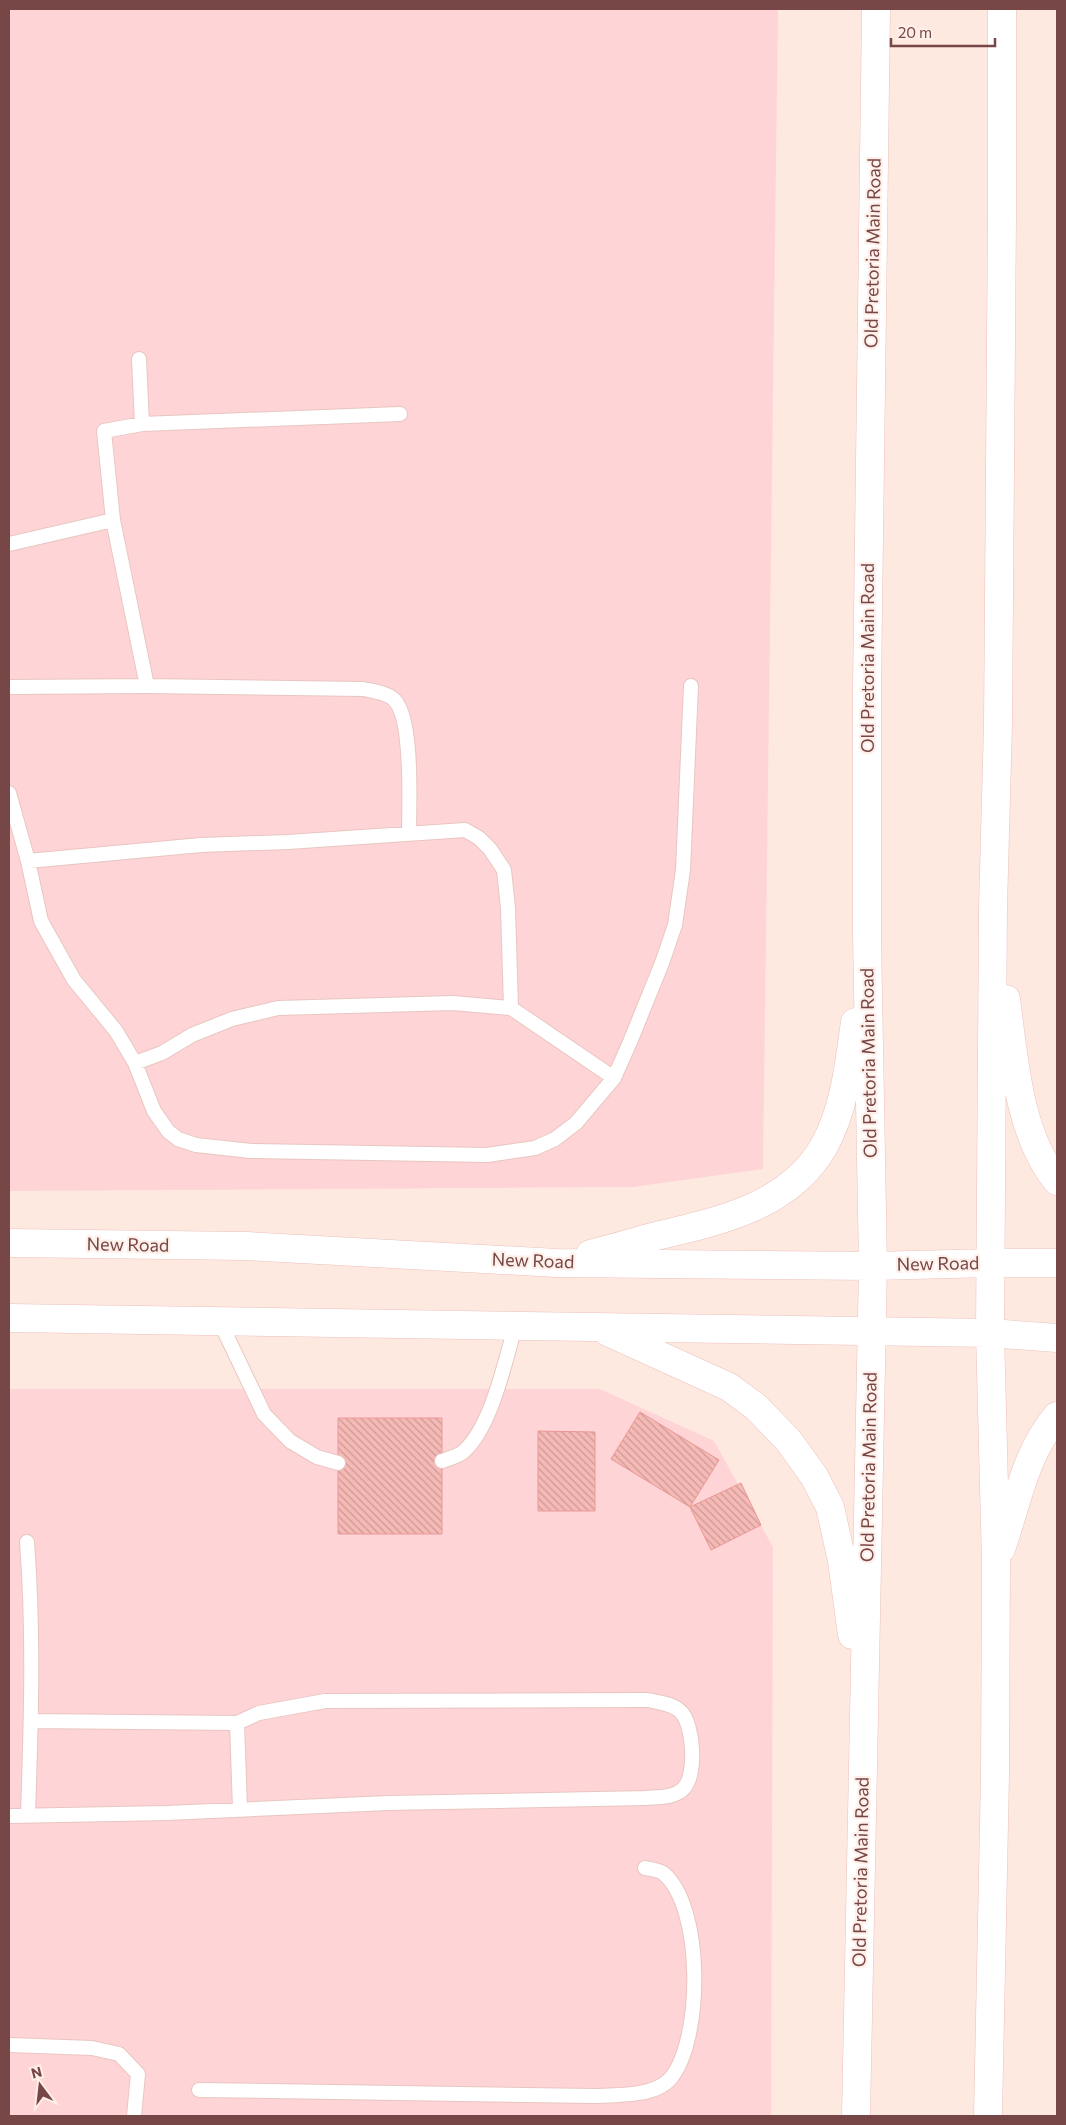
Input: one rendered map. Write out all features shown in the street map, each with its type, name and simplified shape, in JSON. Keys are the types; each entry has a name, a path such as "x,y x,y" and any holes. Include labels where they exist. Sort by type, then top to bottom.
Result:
{"main road":[{"name":"Old Pretoria Main Road","path":"856,2116 873,1266 867,936 869,497 876,9"},
{"path":"988,2116 995,1785 996,1563 990,1333 993,908 998,724 1002,9"},
{"path":"993,908 1018,1080 1024,1107 1033,1140 1057,1180"},
{"path":"557,1263 740,1213 773,1198 804,1173 824,1146 835,1123 843,1097 867,936"},
{"name":"New Road","path":"9,1243 246,1246 557,1263 873,1266 1057,1263"},
{"path":"9,1318 515,1327 872,1330 990,1333 1057,1338"},
{"path":"601,1328 729,1387 756,1407 780,1429 807,1464 830,1507 842,1561 864,1724"},
{"path":"996,1563 1028,1464 1044,1434 1057,1416"}],"lane":[{"path":"140,360 142,424"},
{"path":"147,686 113,520 104,431 142,424 400,414"},
{"path":"9,544 113,520"},
{"path":"9,687 147,686 362,689 393,698 404,718 408,742 409,833"},
{"path":"9,793 28,862 41,921 74,980 116,1031 135,1063 154,1111 168,1131 178,1139 196,1145 251,1151 487,1155 535,1148 554,1140 576,1123 614,1078 662,963 675,925 683,870 691,686"},
{"path":"28,862 201,845 288,842 465,830 479,838 490,849 504,870 508,908 511,1008"},
{"path":"135,1063 162,1053 192,1035 232,1019 278,1008 453,1003 511,1008 614,1078"},
{"path":"220,1322 264,1414 290,1441 317,1457 338,1463"},
{"path":"442,1461 463,1453 479,1431 495,1395 515,1327"},
{"path":"27,1542 32,1606 32,1721 28,1816"},
{"path":"9,1816 167,1813 388,1803 646,1798 670,1796 682,1791 688,1783 692,1772 692,1752 686,1721 681,1711 669,1705 648,1700 325,1701 259,1713 237,1723 32,1721"},
{"path":"237,1723 240,1809"},
{"path":"199,2090 593,2096 628,2095 655,2089 669,2080 680,2063 689,2036 694,2003 693,1965 689,1922 679,1896 662,1872 645,1868"},
{"path":"9,2045 92,2048 119,2054 138,2074 134,2116"}],"shaded area":[{"path":"9,9 778,9 763,1169 633,1187 9,1191"},
{"path":"9,1389 600,1389 714,1441 773,1547 771,2116 9,2116"}],"building":[{"path":"640,1412 719,1460 690,1507 611,1459"},
{"path":"338,1418 442,1418 442,1534 338,1534"},
{"path":"538,1431 595,1432 595,1511 538,1511"},
{"path":"741,1483 761,1525 711,1550 690,1507"}]}
